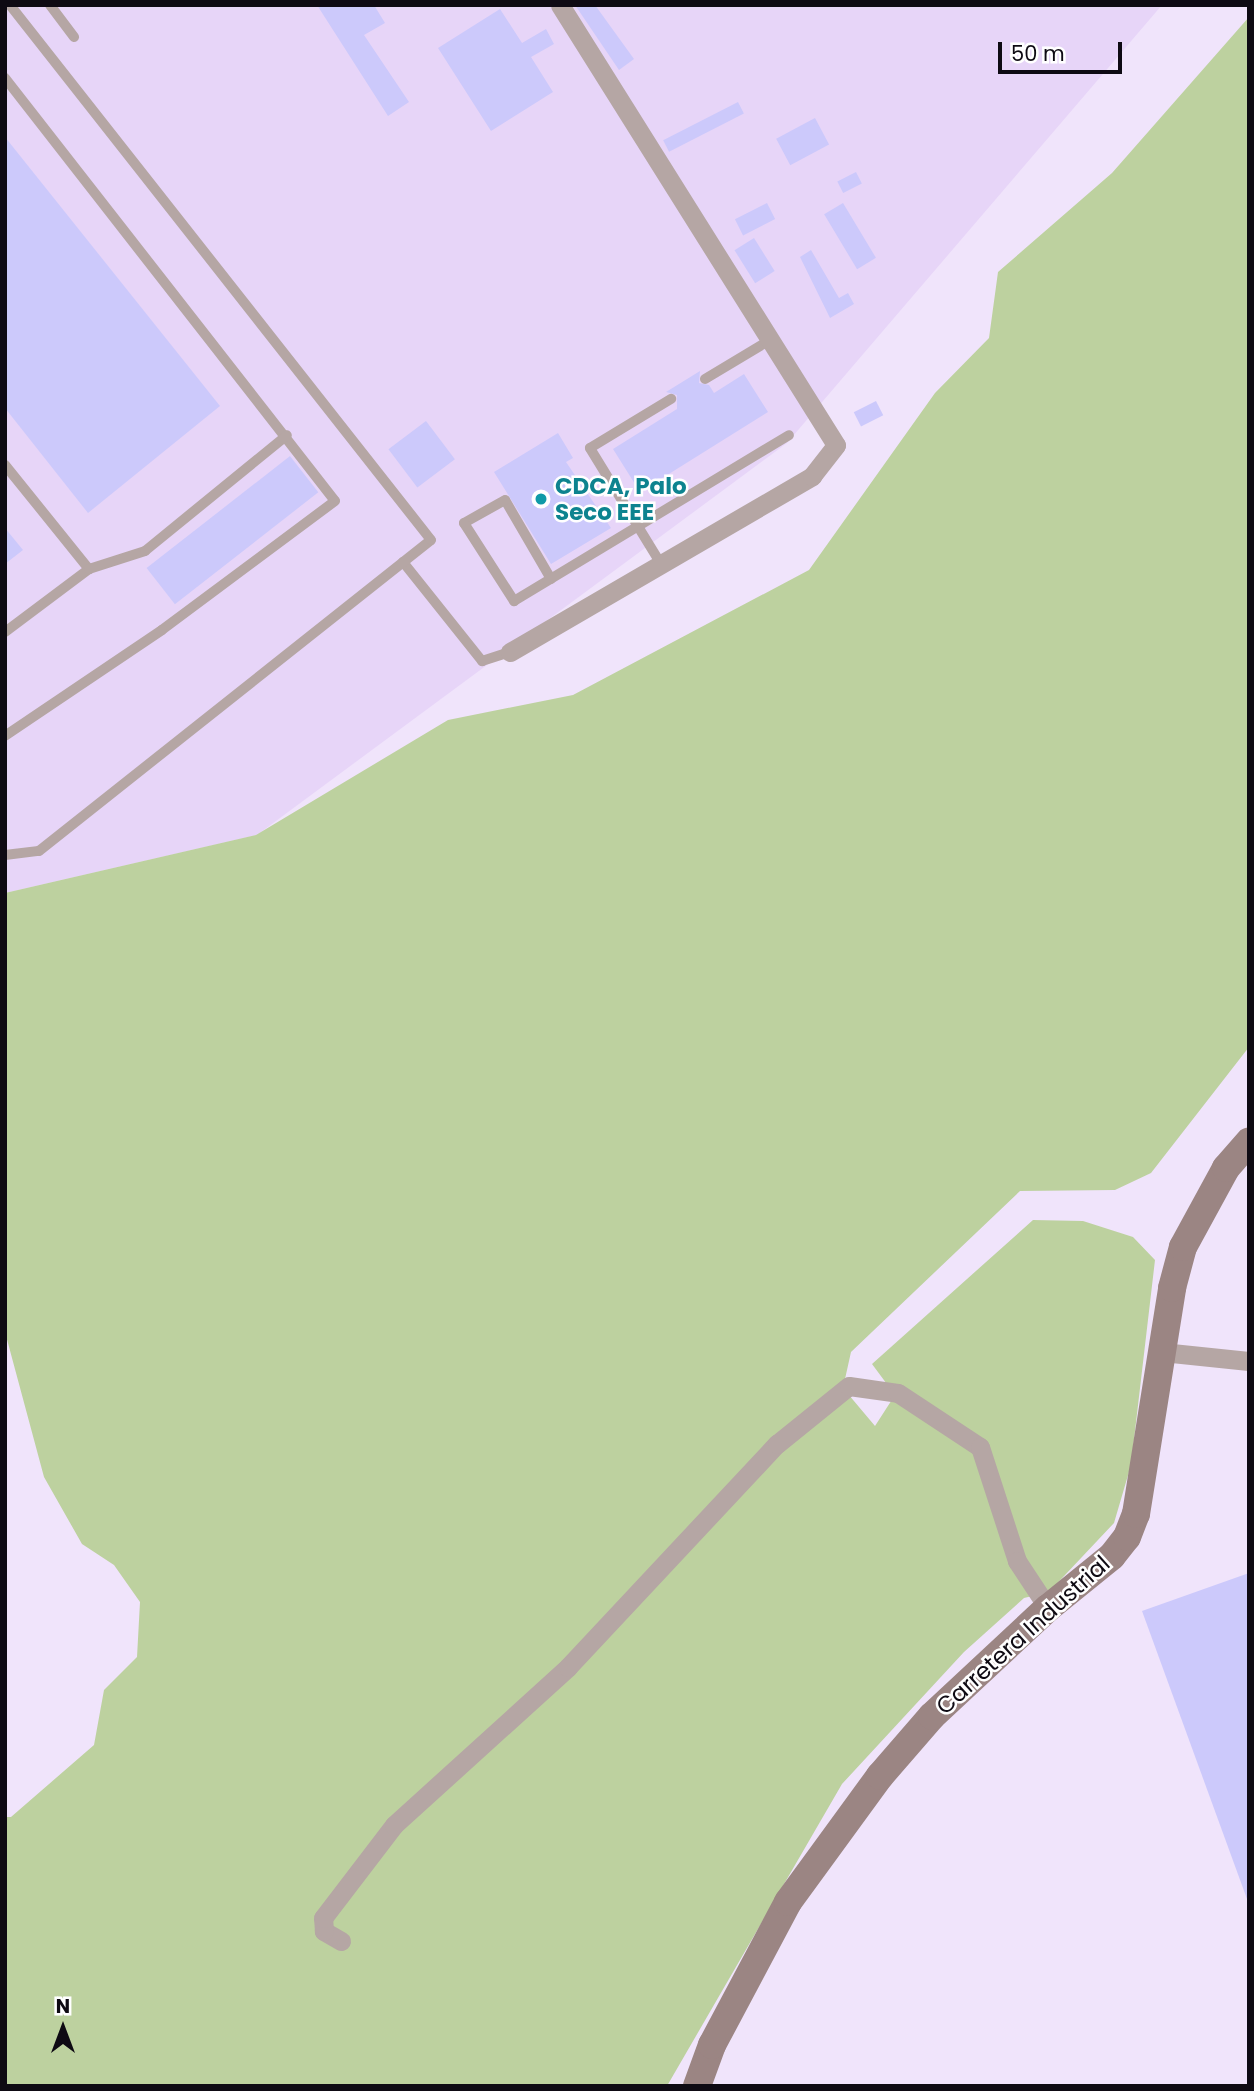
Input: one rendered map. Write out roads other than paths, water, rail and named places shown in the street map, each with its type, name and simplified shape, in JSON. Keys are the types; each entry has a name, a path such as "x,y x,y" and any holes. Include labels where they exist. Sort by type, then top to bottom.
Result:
{"street":[{"path":"510,652 812,476 836,445 560,5"},
{"name":"Carretera Industrial","path":"697,2086 712,2045 788,1902 880,1776 933,1716 1048,1608 1112,1556 1127,1537 1136,1514 1162,1352 1183,1247 1226,1168 1249,1142"},
{"path":"1162,1352 1249,1361"},
{"path":"341,1941 324,1931 323,1918 394,1825 568,1667 777,1444 849,1386 898,1393 980,1447 1017,1561 1048,1608"}],"lane":[{"path":"50,5 74,37"},
{"path":"5,855 39,850 430,540 7,6"},
{"path":"5,78 287,435 335,501 162,630 5,736"},
{"path":"705,379 770,340"},
{"path":"661,564 590,448 671,399"},
{"path":"5,632 89,569 145,551 287,435"},
{"path":"551,579 505,500 464,523 514,601 551,579 637,526 789,435"},
{"path":"5,465 89,569"},
{"path":"403,562 482,661 510,652"}],"place":[{"name":"CDCA, Palo Seco EEE","path":"541,499"}]}
